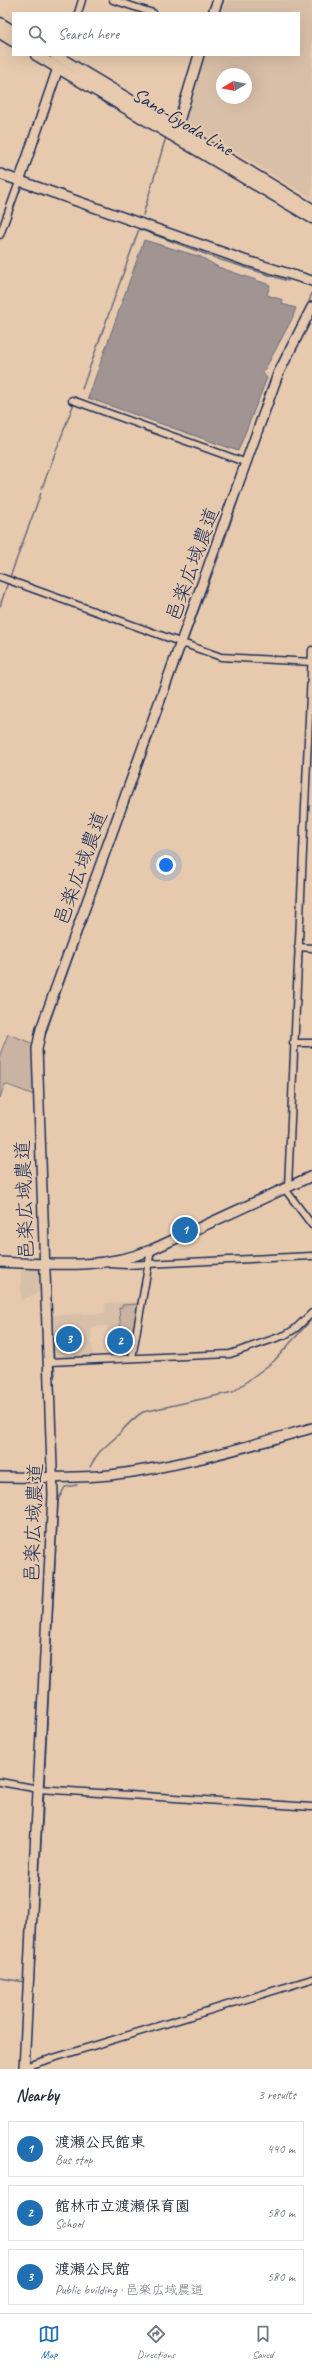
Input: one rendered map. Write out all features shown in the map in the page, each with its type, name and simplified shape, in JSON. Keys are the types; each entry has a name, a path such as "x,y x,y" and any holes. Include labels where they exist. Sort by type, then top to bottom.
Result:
{"main road":[{"path":"0,23 12,30"},
{"path":"0,33 12,40"},
{"name":"Sano-Gyoda Line","path":"42,56 59,59 312,209"},
{"name":"Sano-Gyoda Line","path":"59,59 312,218"}],"street":[{"path":"78,12 82,0"},
{"path":"114,0 150,12"},
{"path":"213,12 218,0"},
{"path":"177,128 199,56"},
{"path":"0,236 20,182 59,59"},
{"path":"0,174 137,221 244,260 312,281"},
{"name":"邑楽広域農道","path":"24,2068 54,1477 36,1074 38,1040 278,374 312,307"},
{"path":"72,400 246,463"},
{"path":"0,577 221,657 312,662"},
{"path":"312,650 286,1188 312,1225"},
{"path":"298,947 312,948"},
{"path":"293,1042 312,1043"},
{"path":"106,1263 151,1250 312,1176"},
{"path":"132,1358 143,1303 147,1264 151,1250"},
{"path":"0,1262 44,1264 147,1264 312,1256"},
{"path":"49,1362 230,1354 285,1335 295,1329 312,1313"},
{"path":"0,1477 54,1477 110,1474 159,1468 210,1456 312,1428"},
{"path":"0,1782 39,1789 312,1807"},
{"path":"24,2068 312,1979"}],"shaded area":[{"path":"222,0 312,0 312,198 184,121 204,56 300,56 300,12 218,12"},
{"path":"144,240 201,257 218,267 270,285 267,295 283,300 282,304 296,308 292,319 263,373 267,378 238,451 88,398"},
{"path":"8,1034 34,1044 34,1095 5,1084 0,1098 0,1054"},
{"path":"21,1267 38,1268 41,1289 40,1291 21,1301"},
{"path":"141,1301 130,1355 109,1357 107,1326 91,1327 93,1358 56,1359 53,1315 105,1313 105,1303"},
{"path":"138,1304 133,1334 121,1335 119,1308 122,1307 122,1305"}],"waterway":[{"path":"171,120 172,115"},
{"path":"143,215 166,137"},
{"path":"82,389 139,229 221,260 288,281"},
{"path":"306,310 312,293"},
{"path":"275,368 302,317"},
{"path":"260,438 284,372"},
{"path":"42,488 74,403"},
{"path":"187,641 222,548 248,470"},
{"path":"10,577 41,493"},
{"path":"0,606 8,582"},
{"path":"154,732 184,649"},
{"path":"121,821 153,736"},
{"path":"89,911 120,825"},
{"path":"58,999 88,914"},
{"path":"43,1042 56,1003"},
{"path":"47,1214 49,1252"},
{"path":"50,1272 50,1286"},
{"path":"50,1291 54,1359"},
{"path":"90,1467 102,1449 143,1412 233,1392 274,1361 310,1321"},
{"path":"54,1365 55,1375"},
{"path":"44,1786 58,1500 65,1487 77,1485"},
{"path":"29,2060 44,1790"},
{"path":"0,1978 25,1982"}],"place":[{"name":"渡瀬公民館東","path":"185,1230"},
{"name":"渡瀬公民館","path":"69,1339"},
{"name":"館林市立渡瀬保育園","path":"120,1341"}]}
